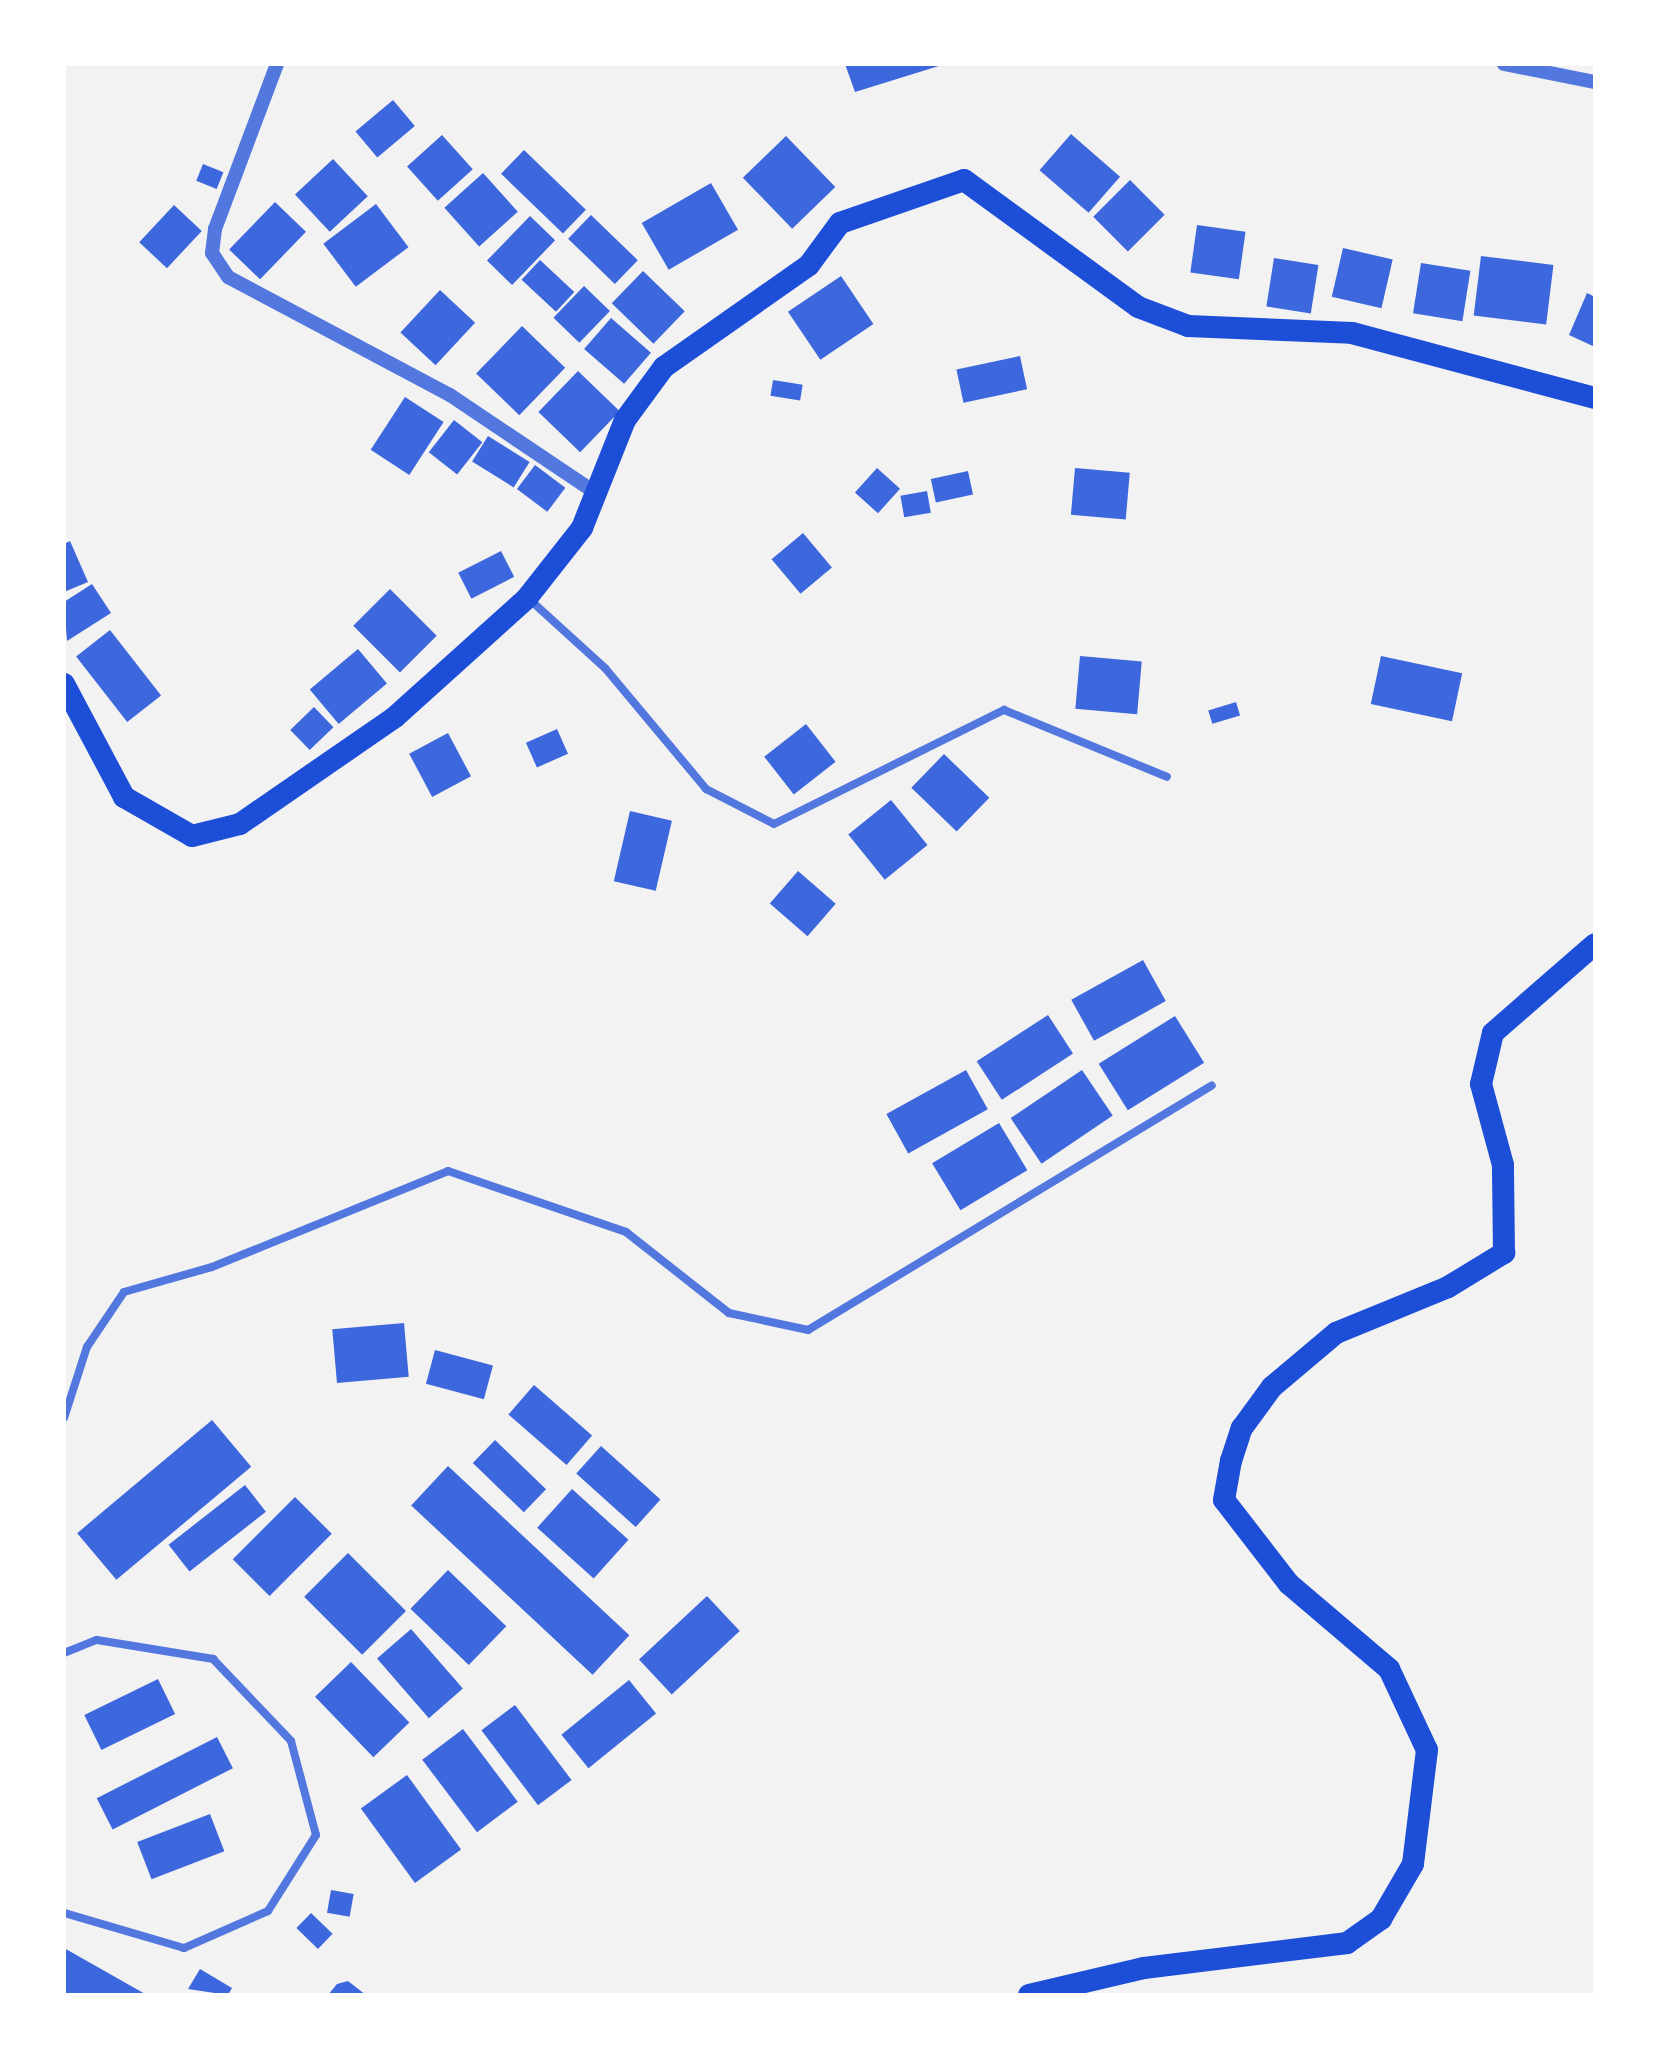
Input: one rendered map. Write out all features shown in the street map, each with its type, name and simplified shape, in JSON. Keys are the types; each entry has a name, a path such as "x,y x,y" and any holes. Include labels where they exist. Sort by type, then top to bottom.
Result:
{"highway":[{"path":"64,684 124,797 192,836 240,824 395,717 527,598 582,528 625,420 664,367 809,265 840,223 964,180 1138,307 1188,326 1352,333 1595,398"},
{"path":"1029,1995 1144,1968 1347,1943 1381,1919 1413,1864 1427,1750 1389,1669 1289,1584 1224,1500 1231,1461 1242,1428 1272,1387 1336,1333 1448,1287 1504,1253 1503,1165 1481,1084 1493,1033 1595,944"}],"street":[{"path":"277,64 215,229 212,253 228,277 450,395 596,493"},
{"path":"1504,64 1595,82"},
{"path":"527,598 605,668 706,789 774,824 1004,710 1167,777"},
{"path":"64,1418 87,1347 124,1292 212,1267 448,1171 626,1232 729,1313 808,1330 1212,1085"},
{"path":"64,1653 97,1640 213,1659 291,1741 316,1835 268,1911 184,1948 64,1913"}],"building":[{"path":"845,64 942,64 942,65 855,92"},
{"path":"393,100 415,126 377,158 355,131"},
{"path":"1071,134 1120,177 1089,213 1040,170"},
{"path":"442,135 473,169 438,201 407,166"},
{"path":"786,136 835,187 792,229 743,178"},
{"path":"524,150 586,210 563,233 501,174"},
{"path":"333,159 368,196 330,232 295,194"},
{"path":"203,164 223,172 217,189 196,181"},
{"path":"483,173 518,212 479,246 444,208"},
{"path":"1130,180 1165,215 1128,251 1093,217"},
{"path":"711,183 738,230 669,270 642,223"},
{"path":"275,202 306,232 260,279 229,249"},
{"path":"376,204 408,247 356,287 323,244"},
{"path":"174,205 202,231 167,268 139,242"},
{"path":"591,215 638,260 615,284 568,239"},
{"path":"530,216 555,240 512,285 487,261"},
{"path":"1197,225 1246,232 1239,279 1190,273"},
{"path":"1343,248 1393,259 1381,308 1332,297"},
{"path":"1481,256 1553,265 1546,324 1474,316"},
{"path":"1274,258 1318,265 1311,313 1266,306"},
{"path":"540,260 574,292 556,312 522,280"},
{"path":"1421,263 1470,271 1462,321 1413,313"},
{"path":"643,271 685,311 653,344 612,303"},
{"path":"841,276 873,324 820,360 788,312"},
{"path":"584,286 610,311 579,343 553,318"},
{"path":"440,290 475,323 436,365 400,332"},
{"path":"1587,293 1595,297 1595,347 1569,335"},
{"path":"611,318 651,353 624,384 584,349"},
{"path":"522,326 565,368 519,415 476,373"},
{"path":"1020,356 1027,389 963,403 956,370"},
{"path":"578,371 620,411 580,452 538,412"},
{"path":"773,380 803,385 800,400 770,396"},
{"path":"405,397 444,422 409,475 371,450"},
{"path":"454,420 482,442 457,474 429,452"},
{"path":"488,436 530,462 514,487 472,461"},
{"path":"535,465 565,488 547,512 517,489"},
{"path":"877,468 900,489 878,513 855,493"},
{"path":"1075,468 1130,473 1126,520 1071,515"},
{"path":"968,471 973,494 936,502 931,479"},
{"path":"927,491 931,513 904,517 900,496"},
{"path":"803,533 832,567 801,594 772,559"},
{"path":"70,541 88,582 64,592 64,544"},
{"path":"501,551 514,577 471,599 458,573"},
{"path":"92,584 111,613 67,641 64,602"},
{"path":"390,589 437,636 400,672 353,626"},
{"path":"110,630 161,695 127,722 76,656"},
{"path":"358,649 387,683 339,724 310,689"},
{"path":"1080,656 1142,661 1137,714 1075,709"},
{"path":"1381,656 1462,673 1452,721 1371,704"},
{"path":"1236,702 1240,715 1212,724 1208,710"},
{"path":"314,707 333,727 310,750 290,730"},
{"path":"806,724 836,762 794,794 764,757"},
{"path":"557,729 568,754 537,767 526,743"},
{"path":"448,733 471,776 432,797 409,754"},
{"path":"944,754 989,798 957,832 911,788"},
{"path":"891,800 928,845 885,880 848,835"},
{"path":"630,811 672,821 656,891 614,881"},
{"path":"798,871 836,904 808,936 770,903"},
{"path":"1143,960 1166,1001 1094,1041 1071,1000"},
{"path":"1048,1015 1073,1054 1002,1100 977,1061"},
{"path":"1175,1016 1204,1063 1128,1110 1099,1064"},
{"path":"966,1070 988,1109 908,1153 886,1114"},
{"path":"1082,1070 1113,1116 1041,1164 1011,1118"},
{"path":"999,1123 1027,1170 960,1210 932,1163"},
{"path":"404,1323 409,1377 337,1383 332,1329"},
{"path":"435,1350 493,1366 484,1399 426,1384"},
{"path":"534,1385 592,1436 567,1465 508,1414"},
{"path":"212,1420 251,1467 116,1580 77,1533"},
{"path":"495,1440 546,1489 524,1512 473,1463"},
{"path":"601,1446 660,1500 636,1527 576,1473"},
{"path":"448,1466 629,1635 593,1675 411,1505"},
{"path":"245,1485 266,1512 189,1572 169,1545"},
{"path":"572,1489 628,1540 594,1578 537,1528"},
{"path":"295,1497 332,1534 270,1596 233,1559"},
{"path":"348,1553 406,1611 362,1655 304,1597"},
{"path":"448,1570 506,1626 469,1665 410,1609"},
{"path":"707,1596 740,1631 672,1695 639,1659"},
{"path":"411,1629 463,1689 429,1718 377,1659"},
{"path":"351,1662 409,1722 373,1757 315,1697"},
{"path":"158,1679 175,1714 101,1750 84,1715"},
{"path":"629,1680 656,1713 588,1768 561,1735"},
{"path":"515,1705 572,1780 538,1805 481,1730"},
{"path":"463,1729 518,1802 477,1832 422,1760"},
{"path":"217,1737 233,1768 113,1829 97,1798"},
{"path":"407,1775 461,1849 415,1883 361,1809"},
{"path":"210,1814 224,1851 152,1879 137,1842"},
{"path":"331,1890 354,1894 350,1917 327,1913"},
{"path":"311,1913 333,1934 318,1949 296,1928"},
{"path":"64,1948 147,1995 64,1995"},
{"path":"200,1969 232,1988 228,1995 188,1989"},
{"path":"348,1981 366,1995 328,1995 337,1984"}]}
